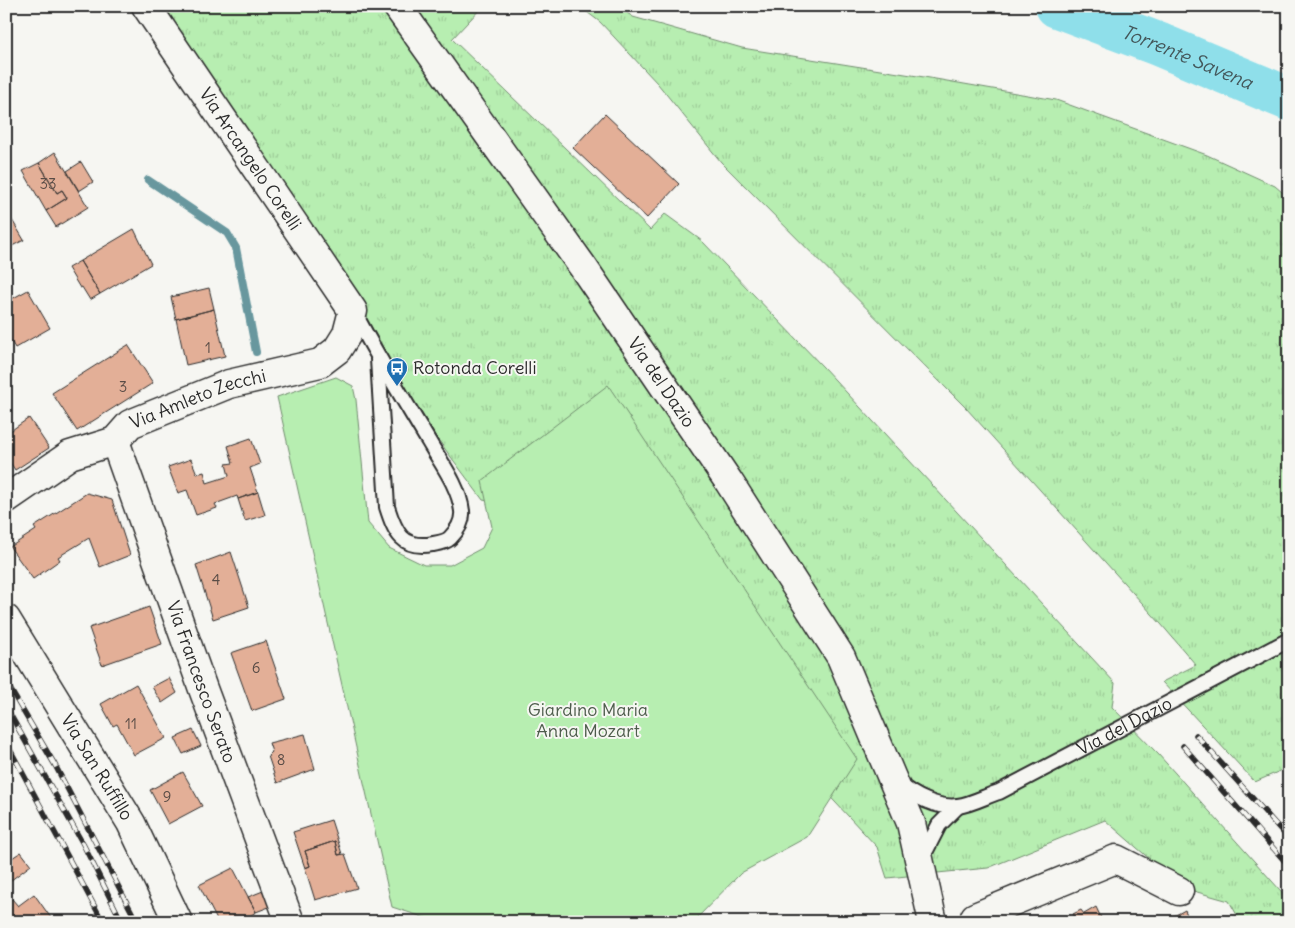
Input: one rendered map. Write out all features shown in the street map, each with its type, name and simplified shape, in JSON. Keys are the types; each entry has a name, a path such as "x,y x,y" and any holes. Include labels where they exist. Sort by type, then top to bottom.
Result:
{"street":[{"name":"Via Arcangelo Corelli","path":"146,6 353,311"},
{"name":"Via del Dazio","path":"397,6 583,267 735,490 841,657 910,823 933,922"},
{"name":"Via Amleto Zecchi","path":"6,499 70,455 115,442 130,424 229,384 320,363 338,350 346,334 353,311"},
{"name":"Via Francesco Serato","path":"115,442 203,689 290,922"},
{"name":"Via San Ruffillo","path":"6,619 131,823 178,922"},
{"path":"975,917 1116,859 1179,891"}],"lane":[{"path":"353,311 378,359 397,387 455,487 462,512 459,527 449,539 440,543 415,546 404,540 394,527 387,506 378,359"},
{"name":"Via del Dazio","path":"892,778 902,787 921,798 942,805 958,806 999,792 1289,640"},
{"name":"Via del Dazio","path":"920,863 939,825 958,806"}],"green space":[{"path":"136,6 483,6 452,39 650,230 665,214 702,241 823,367 1115,683 1112,707 1158,754 1289,900 1289,922 1241,922 1229,901 1183,888 1105,820 988,868 887,878 877,847 780,743 545,514 483,500 378,359"},
{"path":"579,6 617,6 633,17 742,48 1056,100 1207,155 1275,186 1289,198 1289,767 1255,782 1162,682 1196,665 1161,624 966,408 721,162 658,84 600,22"},
{"name":"Giardino Maria Anna Mozart","path":"336,377 353,386 368,523 389,548 424,565 450,565 482,548 492,527 482,481 608,385 857,759 807,837 741,873 693,922 438,922 392,907 277,397"}],"building":[{"path":"605,114 679,184 647,218 573,148"},
{"path":"55,152 88,207 56,227 46,211 67,198 62,190 57,193 39,163"},
{"path":"81,162 93,182 79,191 67,171"},
{"path":"39,163 57,193 62,190 67,198 46,211 23,171"},
{"path":"6,210 24,240 6,249"},
{"path":"134,229 151,264 100,294 80,261"},
{"path":"80,261 100,294 90,300 68,268"},
{"path":"209,288 214,309 176,319 171,297"},
{"path":"28,290 50,328 15,348 6,333 6,302"},
{"path":"214,309 225,356 186,365 176,319"},
{"path":"128,345 153,383 77,431 52,393"},
{"path":"29,418 49,448 15,470 6,456 6,434"},
{"path":"251,438 260,464 250,468 258,492 238,499 237,496 215,504 217,508 196,515 187,490 178,493 168,467 191,459 197,474 204,472 207,483 229,476 226,464 233,463 228,446"},
{"path":"258,492 265,515 245,521 238,499"},
{"path":"87,493 112,500 130,555 100,567 89,538 58,557 60,560 33,579 10,547 36,530 34,527"},
{"path":"231,552 249,607 213,619 196,565"},
{"path":"149,607 162,644 102,665 89,628"},
{"path":"266,641 286,699 252,711 231,653"},
{"path":"169,678 177,693 162,703 152,687"},
{"path":"136,684 166,738 134,755 117,724 113,726 101,704"},
{"path":"193,730 201,746 183,754 175,738"},
{"path":"305,734 315,769 277,783 268,756 272,752 269,743"},
{"path":"183,772 202,806 168,824 150,790"},
{"path":"331,820 342,854 338,855 335,841 305,851 310,866 305,868 293,832"},
{"path":"335,841 338,855 345,854 357,888 315,900 305,868 310,866 305,851"},
{"path":"21,852 31,865 6,884 6,862"},
{"path":"233,868 256,912 240,922 218,922 199,885"},
{"path":"263,891 269,907 256,912 248,897"},
{"path":"34,894 51,918 47,922 6,922 6,904 12,899 18,906"},
{"path":"1096,907 1103,922 1067,922 1075,918 1073,914 1081,910 1084,914"},
{"path":"1185,910 1190,922 1163,922"}],"waterway":[{"name":"Torrente Savena","path":"1057,6 1158,44 1289,99"},
{"path":"148,180 227,233 236,248 256,352"}],"railway":[{"path":"6,682 55,765 137,922"},
{"path":"6,707 83,844 122,922"},
{"path":"1196,735 1289,839"},
{"path":"6,742 103,922"},
{"path":"1183,746 1289,866"}],"place":[{"name":"Rotonda Corelli","path":"397,387"}]}
